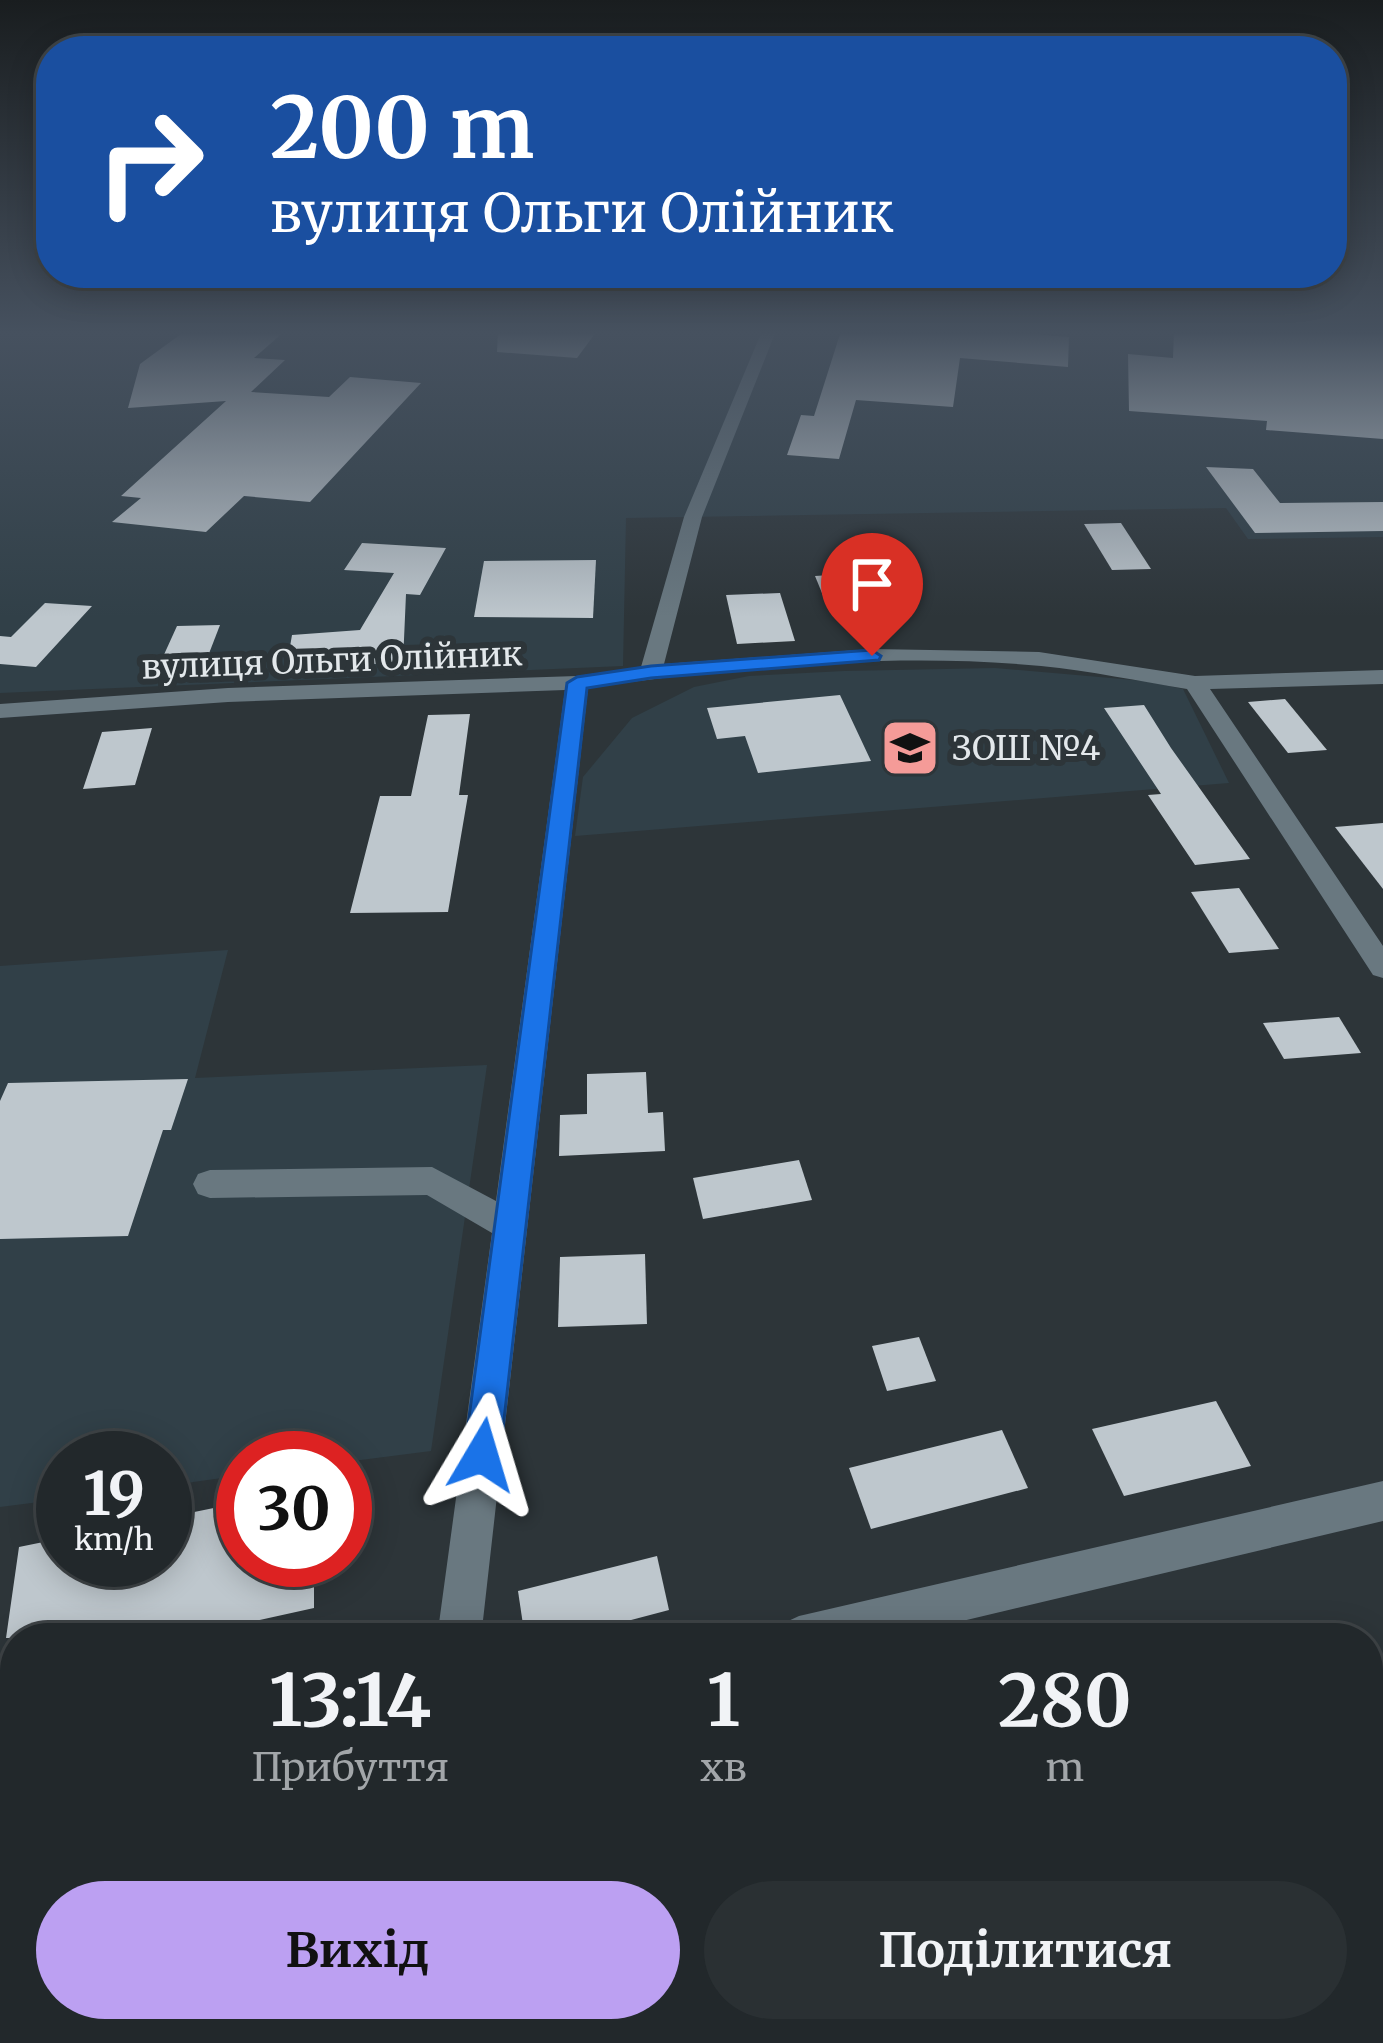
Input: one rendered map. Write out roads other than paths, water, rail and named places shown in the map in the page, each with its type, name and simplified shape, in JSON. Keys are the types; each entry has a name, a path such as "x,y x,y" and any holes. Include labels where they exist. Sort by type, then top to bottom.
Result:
{"street":[{"path":"651,672 693,517 730,426"},
{"name":"вулиця Ольги Олійник","path":"0,711 228,695 577,683 651,672 872,656 1040,659 1195,683 1383,677"},
{"path":"462,1623 577,683"},
{"path":"1195,683 1383,968"},
{"path":"210,1184 432,1181 510,1226"},
{"path":"863,1623 1383,1501"}],"place":[{"name":"ЗОШ №4","path":"910,748"}]}
